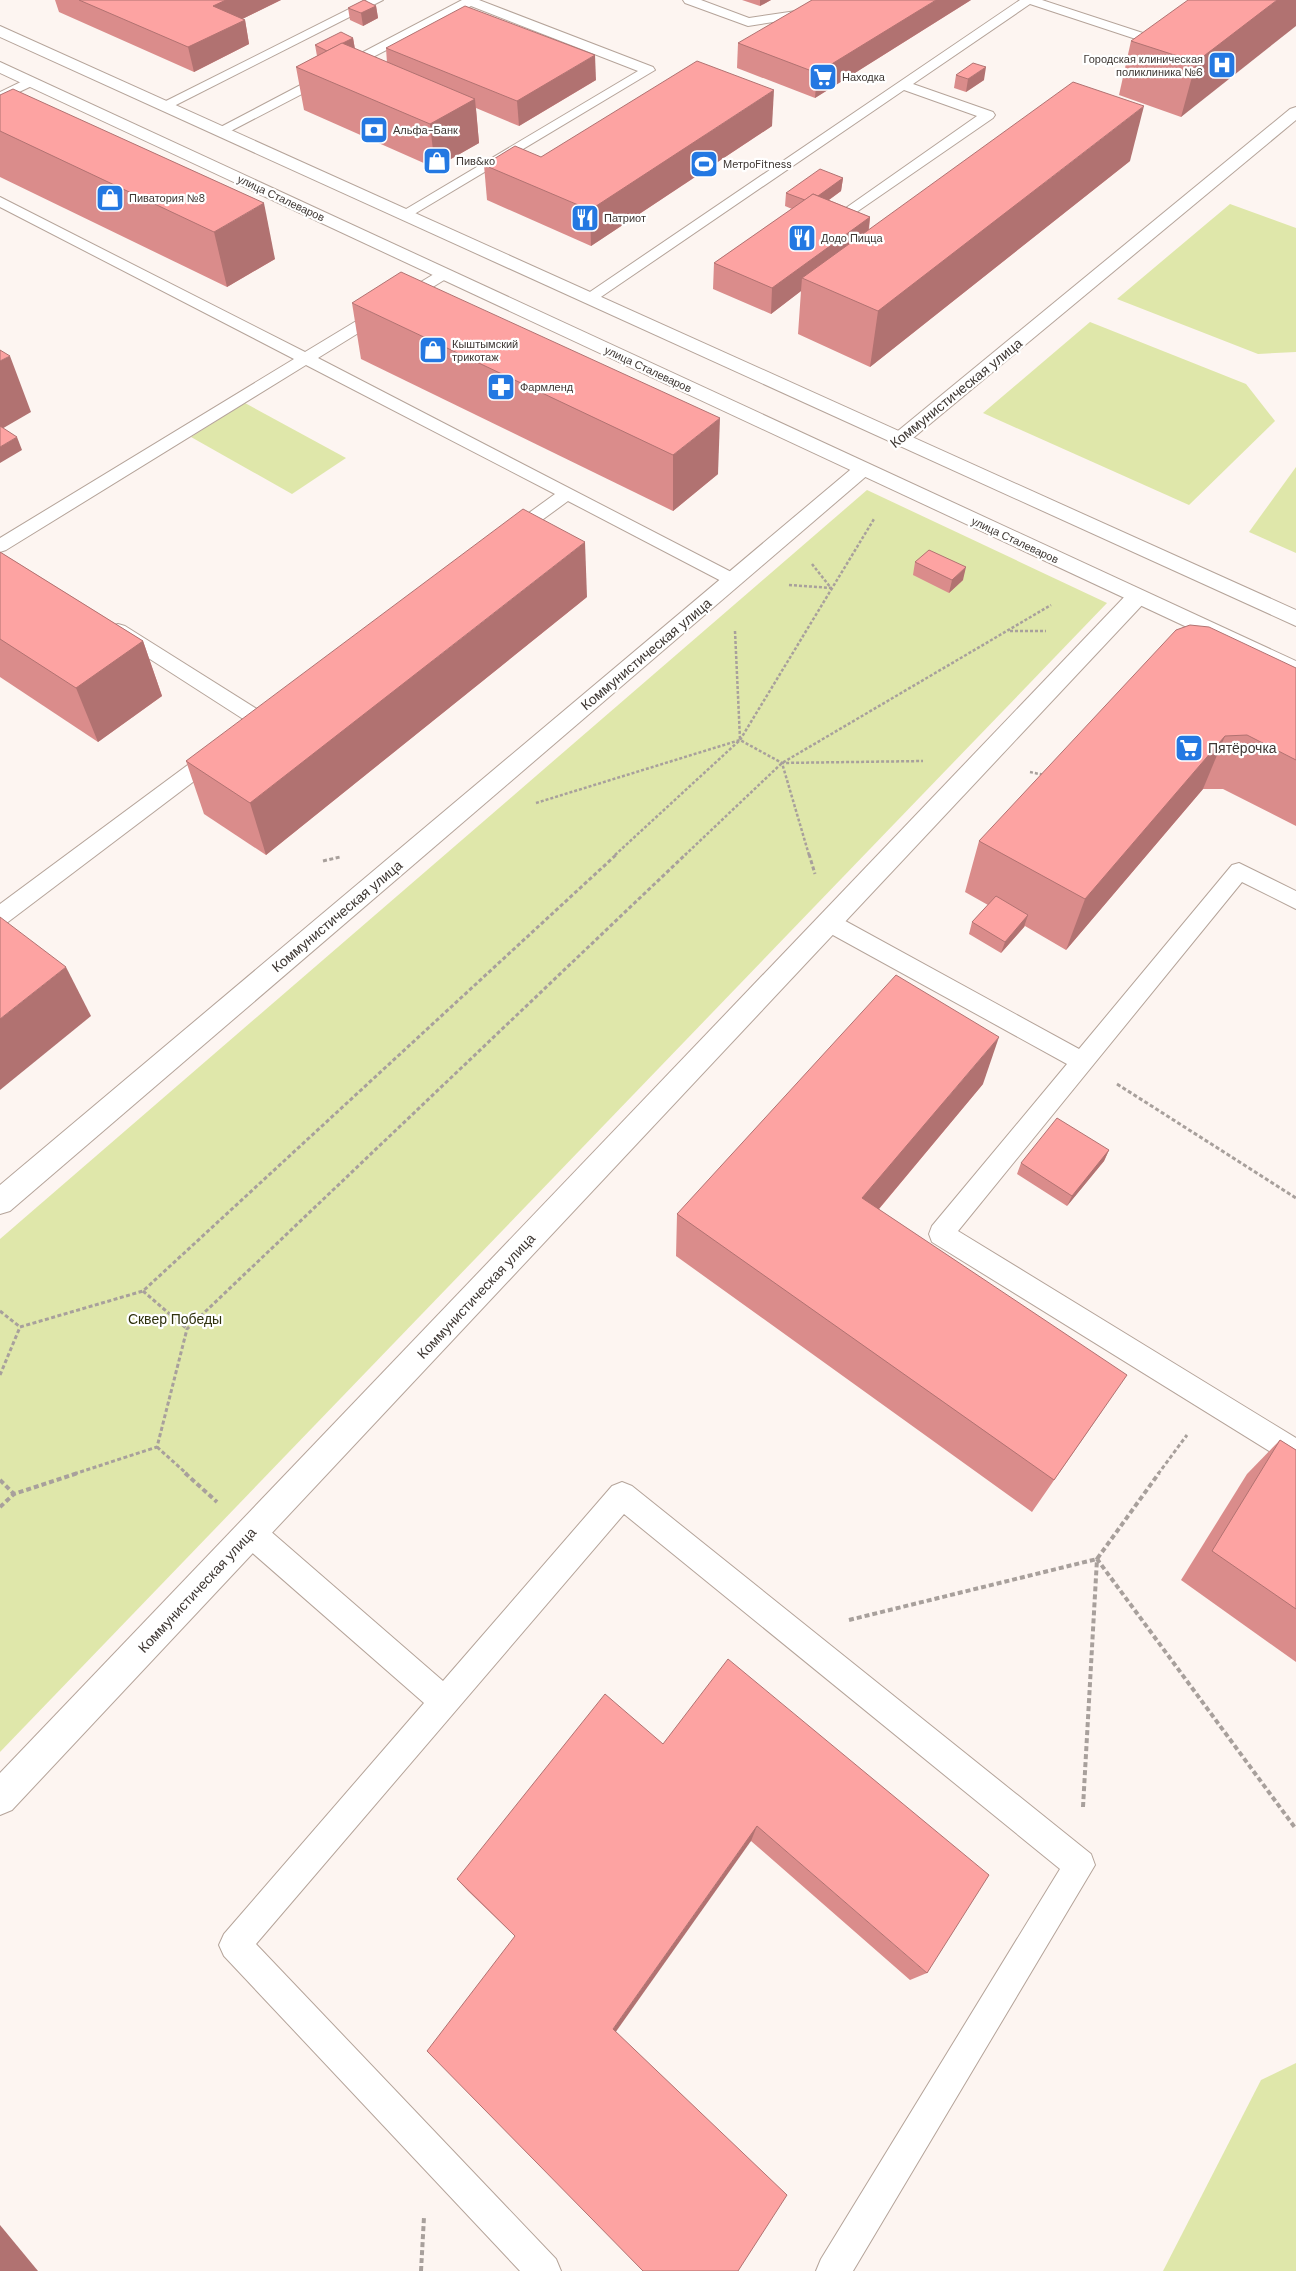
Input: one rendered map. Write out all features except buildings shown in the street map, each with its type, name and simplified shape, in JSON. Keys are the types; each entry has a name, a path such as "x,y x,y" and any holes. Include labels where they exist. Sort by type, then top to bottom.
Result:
{"main road":[{"name":"улица Сталеваров","path":"0,31 589,298 881,454 1137,596 1296,670"},
{"name":"улица Сталеваров","path":"0,67 444,274 881,454 1296,620"},
{"name":"Коммунистическая улица","path":"0,1202 881,454 1296,112"},
{"name":"Коммунистическая улица","path":"0,1798 830,923 1137,596"}],"lane":[{"path":"164,105 377,0"},
{"path":"689,0 748,22 800,14 823,0"},
{"path":"589,298 1029,0 1154,41 1212,0"},
{"path":"220,130 469,1 648,70 406,215"},
{"path":"0,97 30,82"},
{"path":"840,217 988,115 903,85"},
{"path":"0,200 733,580"},
{"path":"3,554 306,358 444,274"},
{"path":"496,545 567,493"},
{"path":"101,619 261,721"},
{"path":"245,732 277,709"},
{"path":"0,916 230,744"},
{"path":"1296,901 1239,870 1081,1061 942,1234 1296,1453"},
{"path":"830,923 1081,1061"},
{"path":"544,2271 235,1945 622,1495 1080,1865 833,2271"},
{"path":"251,1533 444,1702"}],"path":[{"path":"20,1327 142,1291 740,740 874,519"},
{"path":"733,580 740,740"},
{"path":"157,1448 187,1329 782,763 1051,605"},
{"path":"535,803 740,740 782,763 983,760"},
{"path":"782,763 830,923"},
{"path":"1081,1061 1296,1198"},
{"path":"142,1291 187,1329"},
{"path":"0,1311 20,1327"},
{"path":"0,1375 20,1327"},
{"path":"1080,1865 1098,1559 1189,1432"},
{"path":"157,1448 251,1533"},
{"path":"0,1507 14,1494 157,1448"},
{"path":"0,1480 14,1494"},
{"path":"793,1634 1098,1559"},
{"path":"1098,1559 1296,1829"}],"green space":[{"path":"1230,204 1296,228 1296,352 1258,354 1117,299"},
{"path":"1090,322 1246,384 1275,421 1189,505 983,413"},
{"path":"245,403 346,458 292,494 191,437"},
{"path":"1296,467 1296,553 1249,532"},
{"name":"Сквер Победы","path":"867,490 1107,603 0,1752 0,1239"},
{"path":"1296,2063 1296,2271 1163,2271 1261,2080"}],"place":[{"name":"Городская клиническая поликлиника №6","path":"1222,65"},
{"name":"Находка","path":"823,77"},
{"name":"Альфа-Банк","path":"374,130"},
{"name":"Пив&ко","path":"437,161"},
{"name":"МетроFitness","path":"704,164"},
{"name":"Пиватория №8","path":"110,198"},
{"name":"Патриот","path":"585,218"},
{"name":"Додо Пицца","path":"802,238"},
{"name":"Кыштымский трикотаж","path":"433,350"},
{"name":"Фармленд","path":"501,387"},
{"name":"Пятёрочка","path":"1189,748"}]}
